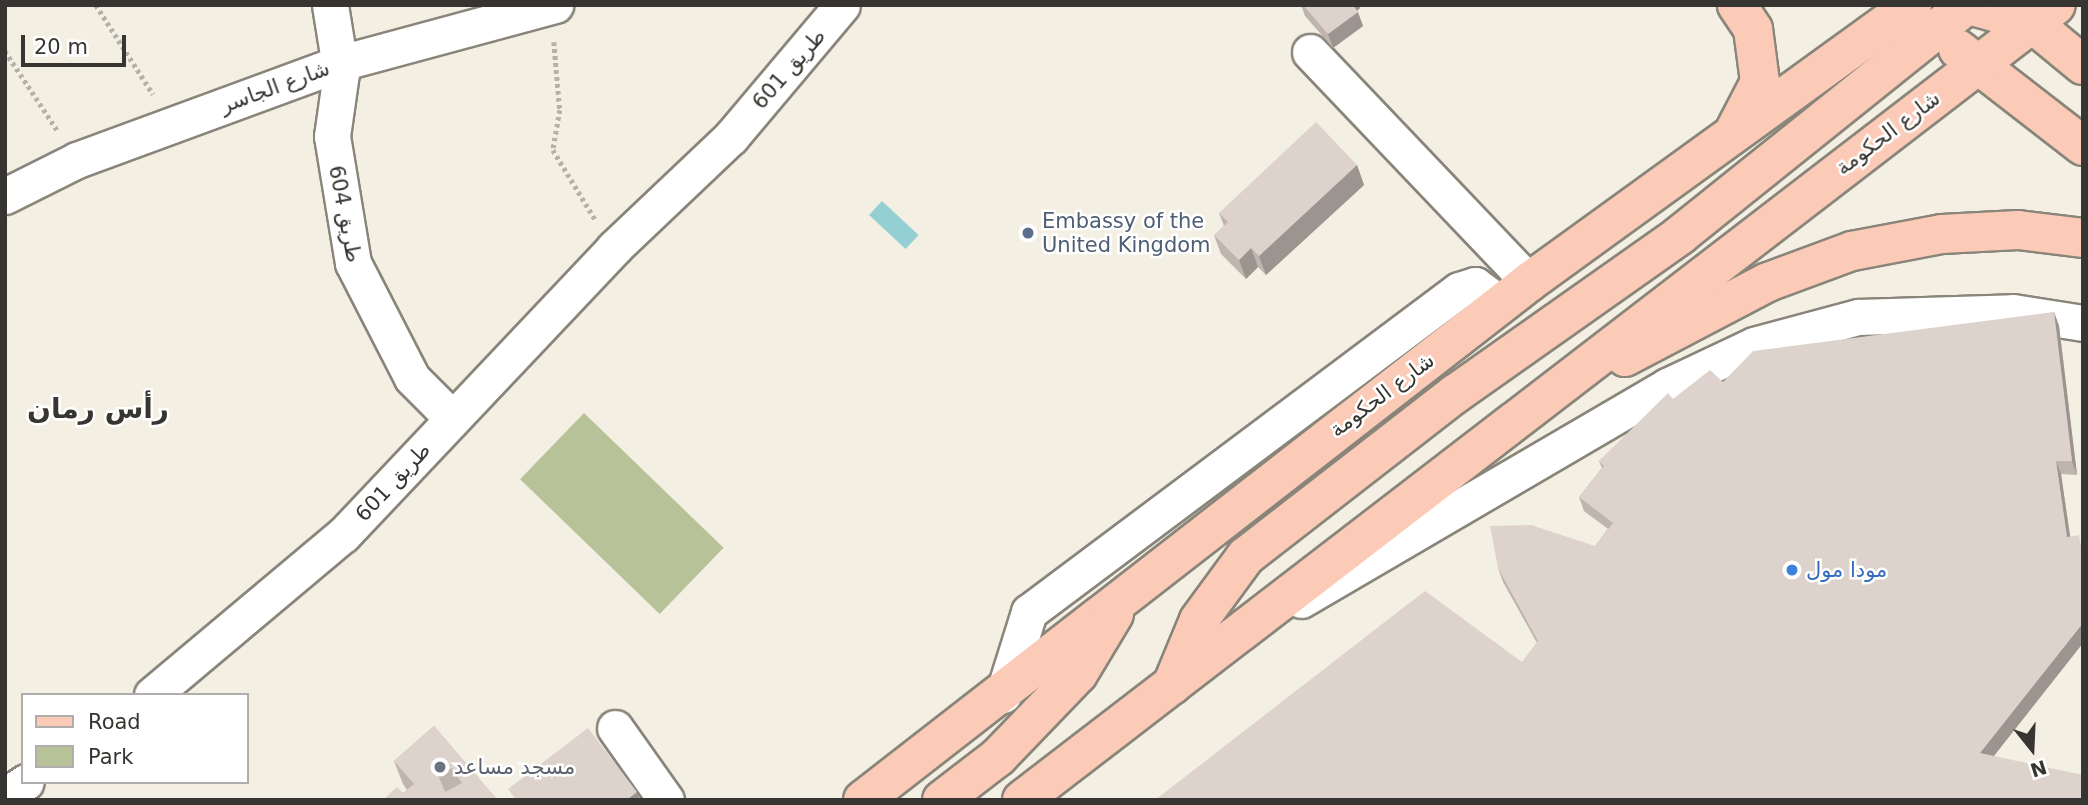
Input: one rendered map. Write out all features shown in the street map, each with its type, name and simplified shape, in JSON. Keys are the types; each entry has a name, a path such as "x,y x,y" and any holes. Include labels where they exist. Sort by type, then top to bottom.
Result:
{"main road":[{"path":"1732,136 1760,82 1753,29 1737,5"},
{"path":"1171,687 1199,620 1246,556 1455,394 1680,235 1937,34 1967,5"},
{"path":"1897,8 1967,5 2044,14 2083,65"},
{"path":"1897,8 1980,63 2083,146"},
{"name":"شارع الحكومة","path":"863,800 1003,695 1129,587 1515,293 1732,136 1897,8"},
{"name":"شارع الحكومة","path":"1022,800 2044,14"},
{"path":"1545,397 1768,282 1852,251 1993,231 2083,238"},
{"path":"942,800 998,757 1079,674 1129,587"}],"street":[{"name":"طريق 604","path":"330,5 340,63 332,136 353,263 412,378 452,418"},
{"name":"طريق 601","path":"154,693 343,535 614,248 731,137 842,5"},
{"name":"شارع الجاسر","path":"5,196 77,160 340,63 537,7"},
{"path":"1310,52 1515,293"},
{"path":"1003,695 1030,612 1459,289 1475,285 1515,293"},
{"path":"1242,631 1366,565 1667,386 1754,345 1858,317 2013,312 2083,323"},
{"path":"615,728 666,800"},
{"path":"5,796 23,784"}],"path":[{"path":"96,5 172,124"},
{"path":"537,7 560,110 553,150 614,248"},
{"path":"5,51 77,160"}],"green space":[{"path":"584,413 724,548 660,614 520,479"}],"water":[{"path":"882,201 919,235 906,249 869,215"}],"building":[{"path":"1303,5 1353,5 1358,12 1328,34"},
{"path":"1316,122 1357,165 1259,256 1251,248 1239,260 1214,235 1228,222 1219,213"},
{"name":"مودا مول","path":"2054,312 2072,461 2056,461 2067,537 2079,535 2083,558 2083,623 1980,753 2083,775 2083,800 1155,800 1425,591 1522,662 1538,641 1498,568 1490,526 1531,525 1595,546 1613,523 1579,497 1604,466 1599,461 1668,393 1673,399 1710,370 1723,382 1753,351"},
{"path":"434,726 497,799 383,800 397,787 403,793 414,784 394,761","holes":["452,768 462,783 445,792 438,775"]},
{"path":"588,728 637,792 626,800 516,800 508,789"}],"place":[{"name":"Embassy of the United Kingdom","path":"1028,233"},
{"name":"مودا مول","path":"1792,570"},
{"name":"مسجد مساعد","path":"440,767"}],"district":[{"name":"رأس رمان","path":"98,409"}]}
